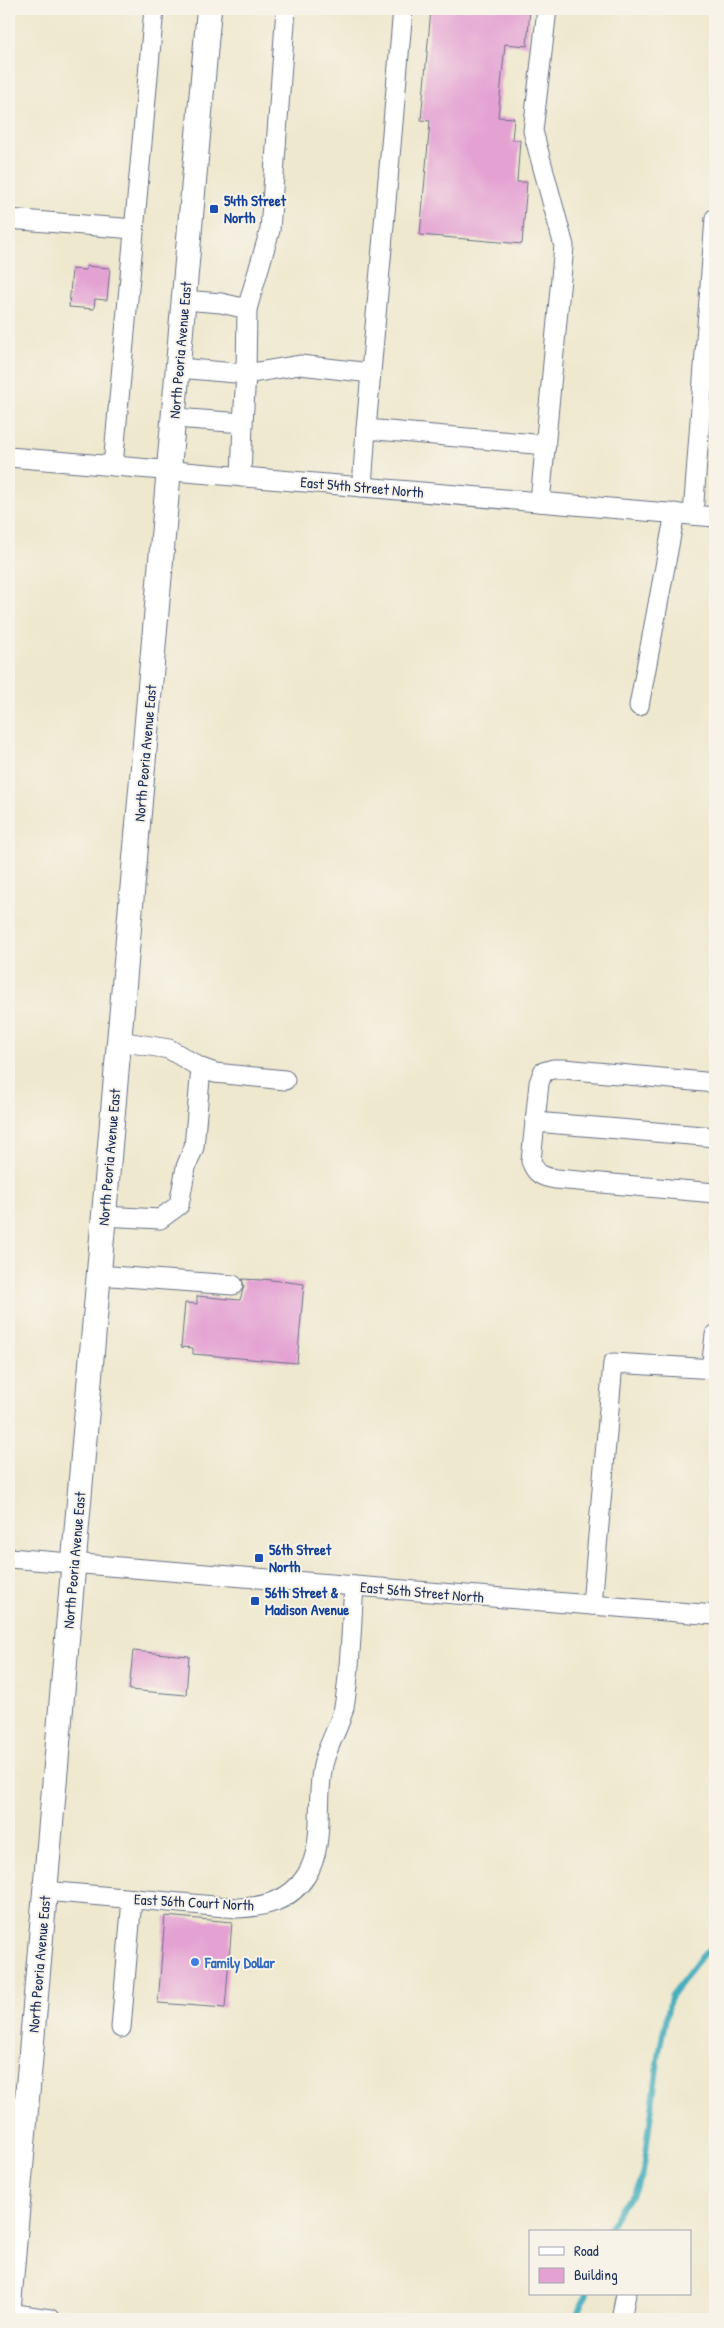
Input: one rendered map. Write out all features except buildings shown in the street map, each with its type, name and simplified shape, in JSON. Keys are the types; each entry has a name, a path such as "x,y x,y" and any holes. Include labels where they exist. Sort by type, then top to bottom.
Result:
{"main road":[{"name":"North Peoria Avenue East","path":"9,2304 209,9"}],"street":[{"path":"113,466 154,9"},
{"path":"241,477 246,374 246,309 270,230 286,9"},
{"path":"362,487 403,9"},
{"path":"540,502 564,246 533,131 547,9"},
{"path":"639,706 684,514 713,272 715,218"},
{"path":"9,219 134,229"},
{"path":"184,300 246,309"},
{"path":"179,368 246,374 300,365 371,372"},
{"path":"174,418 243,423"},
{"path":"366,429 546,445"},
{"name":"East 54th Street North","path":"9,457 715,517"},
{"path":"119,1041 169,1049 201,1068 226,1075 285,1080"},
{"path":"104,1216 160,1219 179,1205 188,1160 194,1147 201,1068"},
{"path":"715,1083 553,1069 543,1072 539,1083 531,1161 535,1171 542,1177 715,1193"},
{"path":"535,1122 715,1137"},
{"path":"98,1275 233,1285"},
{"path":"592,1605 613,1363 713,1369 715,1335"},
{"name":"East 56th Street North","path":"9,1558 715,1615"},
{"name":"East 56th Court North","path":"45,1891 256,1907 276,1902 292,1892 306,1875 315,1852 324,1760 344,1708 354,1586"},
{"path":"121,2028 132,1898"},
{"path":"622,2319 626,2296"},
{"path":"9,2313 50,2319"}],"waterway":[{"path":"608,2230 621,2207 633,2195 643,2175 660,2047 671,1996 705,1952 715,1949"},
{"path":"574,2319 586,2296"}],"place":[{"name":"54th Street North","path":"214,209"},
{"name":"56th Street North","path":"259,1558"},
{"name":"56th Street & Madison Avenue","path":"255,1601"},
{"name":"Family Dollar","path":"195,1962"}]}
